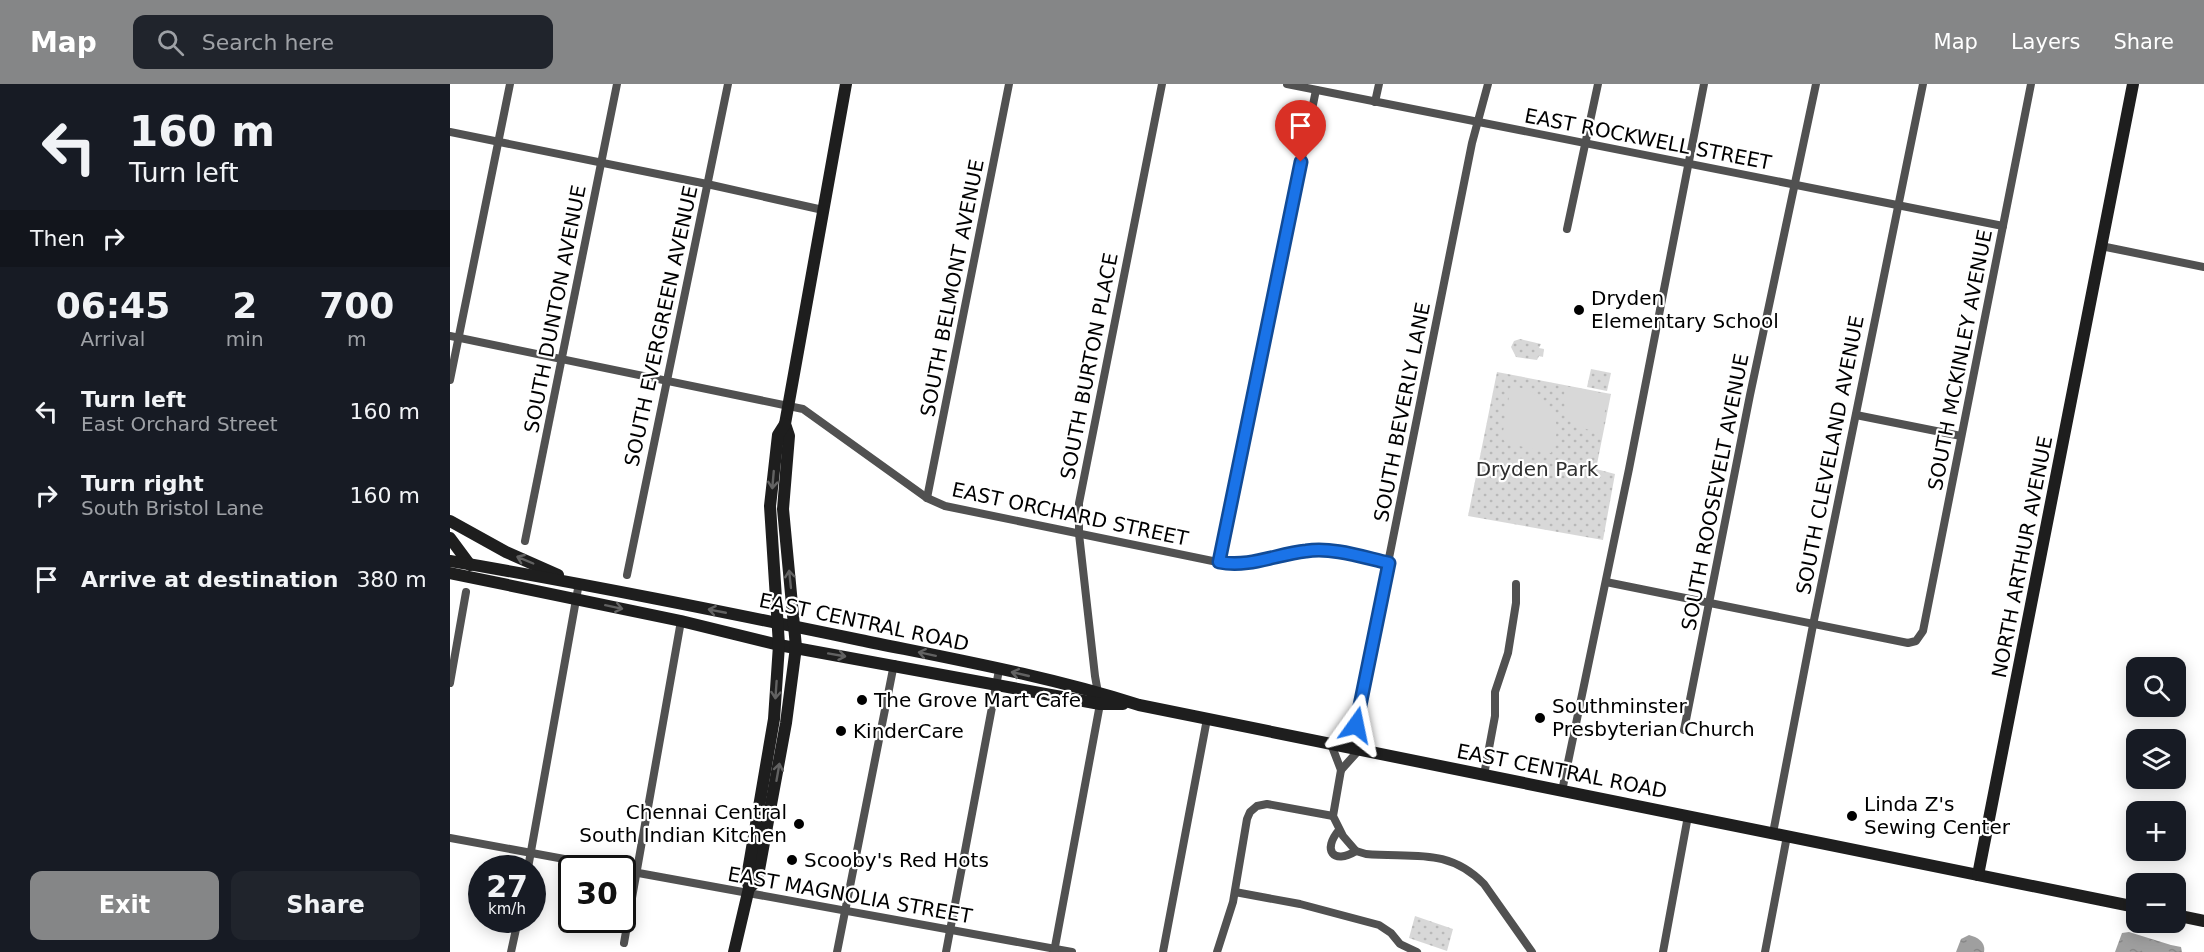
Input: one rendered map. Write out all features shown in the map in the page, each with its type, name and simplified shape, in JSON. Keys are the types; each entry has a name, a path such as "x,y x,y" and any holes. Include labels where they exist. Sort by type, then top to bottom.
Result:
{"main road":[{"path":"748,891 757,881 786,723 796,648 783,509 789,436 785,424 787,407 846,84"},
{"name":"NORTH ARTHUR AVENUE","path":"1978,875 2133,84"},
{"path":"734,952 748,891 747,877 774,719 779,645 770,506 778,435 785,424"},
{"path":"450,521 506,552 579,583"},
{"path":"450,538 469,564 493,582"},
{"path":"450,561 579,583"},
{"name":"EAST CENTRAL ROAD","path":"450,573 681,621 779,645 997,684 1139,705 2126,905"},
{"name":"EAST CENTRAL ROAD","path":"579,583 999,670 1100,698"},
{"path":"2186,917 2204,921"}],"street":[{"path":"450,380 455,337 510,84"},
{"name":"SOUTH DUNTON AVENUE","path":"525,541 617,84"},
{"name":"SOUTH EVERGREEN AVENUE","path":"627,575 728,84"},
{"name":"SOUTH BELMONT AVENUE","path":"927,498 1009,84"},
{"name":"SOUTH BURTON PLACE","path":"1100,698 1095,676 1079,534 1079,502 1162,84"},
{"name":"EAST ROCKWELL STREET","path":"1287,84 2003,226"},
{"path":"1375,102 1378,84"},
{"name":"SOUTH BEVERLY LANE","path":"1355,749 1389,563 1472,143 1488,84"},
{"path":"1567,228 1598,84"},
{"path":"1562,791 1606,582 1704,84"},
{"name":"SOUTH ROOSEVELT AVENUE","path":"1684,730 1708,603 1816,84"},
{"name":"SOUTH CLEVELAND AVENUE","path":"1773,833 1923,84"},
{"name":"SOUTH MCKINLEY AVENUE","path":"1813,625 1908,643 1916,641 1923,630 2031,84"},
{"path":"1219,562 1316,90"},
{"path":"450,132 823,210"},
{"path":"2101,246 2204,267"},
{"name":"EAST ORCHARD STREET","path":"455,337 803,410 927,498 945,506 1219,562 1242,564 1322,549 1389,563"},
{"path":"1856,415 1961,436"},
{"path":"1606,582 1813,625"},
{"path":"531,853 579,583"},
{"path":"1484,775 1495,716 1495,692 1508,653 1516,603 1516,584"},
{"path":"450,683 466,592"},
{"path":"636,873 681,621"},
{"path":"837,952 894,664"},
{"path":"945,952 999,670"},
{"path":"1054,950 1100,698"},
{"path":"1163,952 1208,719"},
{"path":"1331,744 1341,770"},
{"path":"1355,749 1341,770 1333,816 1339,830 1356,850 1375,855 1435,857 1458,863 1484,884 1532,952"},
{"path":"1217,952 1235,892 1250,812 1257,806 1267,804 1333,816"},
{"path":"1663,952 1688,816"},
{"path":"1339,830 1330,845 1331,852 1344,858 1356,850"},
{"path":"1765,952 1787,836"},
{"path":"450,838 558,858"},
{"name":"EAST MAGNOLIA STREET","path":"636,873 748,891 845,912 1072,952"},
{"path":"1235,892 1300,904 1379,925 1391,933 1400,944 1417,952"},
{"path":"512,952 516,933"},
{"path":"624,943 626,933"}],"green space":[{"path":"1520,339 1541,344 1539,348 1544,349 1543,357 1539,356 1537,360 1516,357 1511,347 1514,341"},
{"path":"1591,369 1611,373 1607,391 1587,387"},
{"name":"Dryden Park","path":"1497,372 1611,394 1596,469 1615,474 1603,540 1468,516"},
{"path":"1511,385 1535,394 1550,408 1557,428 1551,453 1506,443 1502,438"},
{"path":"1565,386 1606,394 1608,398 1600,433 1582,427 1570,418 1565,405"},
{"path":"1415,916 1453,929 1447,951 1409,938"}],"water":[{"path":"2122,933 2132,933 2181,947 2182,952 2115,952"},
{"path":"1969,935 1982,943 1984,952 1956,952 1961,939"}],"place":[{"name":"Dryden Elementary School","path":"1579,310"},
{"name":"The Grove Mart Cafe","path":"862,700"},
{"name":"Southminster Presbyterian Church","path":"1540,718"},
{"name":"KinderCare","path":"841,731"},
{"name":"Linda Z's Sewing Center","path":"1852,816"},
{"name":"Chennai Central South Indian Kitchen","path":"799,824"},
{"name":"Scooby's Red Hots","path":"792,860"}],"route":[{"path":"1301,162 1268,332 1219,562 1232,565 1242,564 1322,549 1389,563 1356,725"}]}
